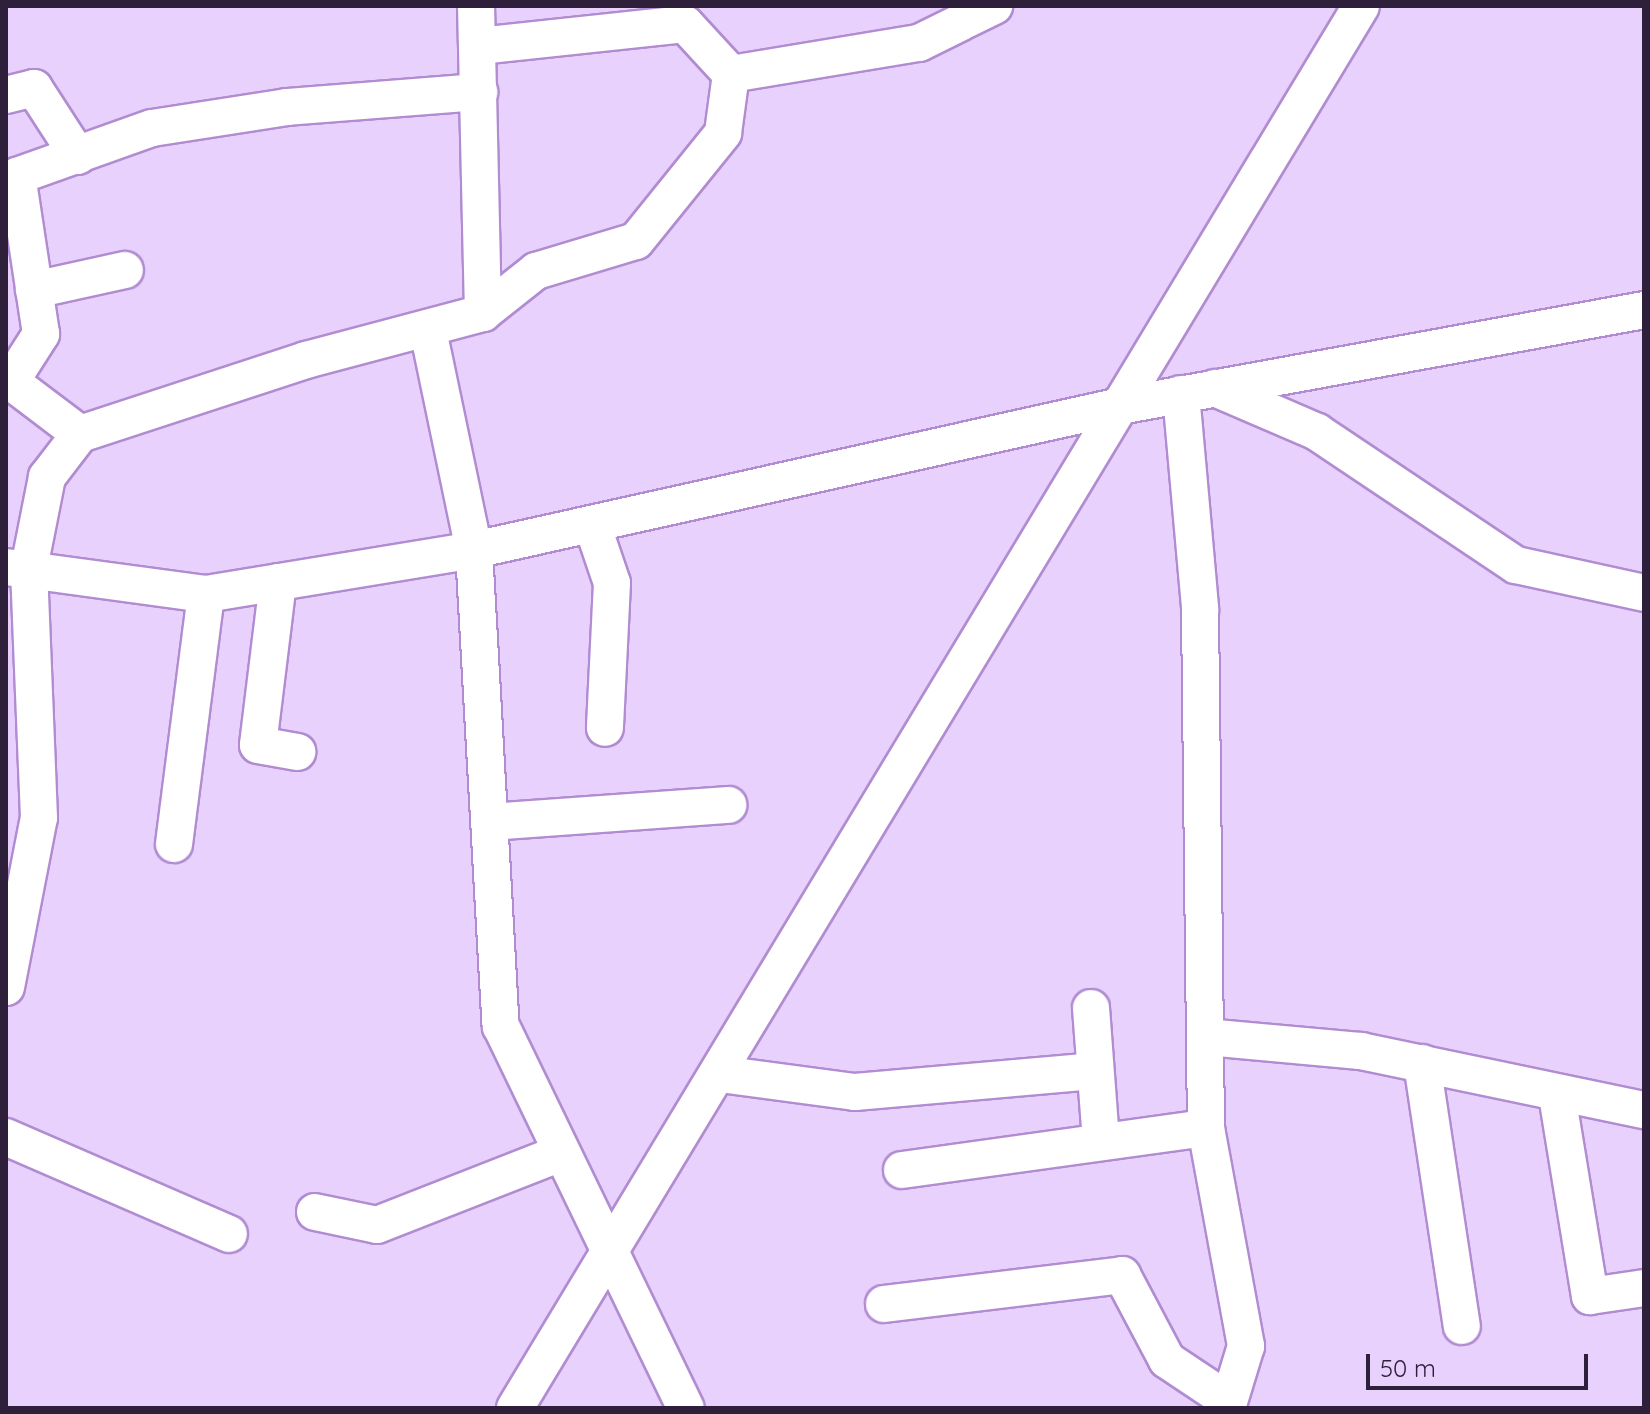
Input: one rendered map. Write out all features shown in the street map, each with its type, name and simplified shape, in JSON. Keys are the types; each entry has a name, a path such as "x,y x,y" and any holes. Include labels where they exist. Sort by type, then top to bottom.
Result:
{"street":[{"path":"476,6 483,313"},
{"path":"731,74 919,43 994,6"},
{"path":"515,1408 1125,405 1361,6"},
{"path":"479,46 685,24 731,74"},
{"path":"6,987 16,885 39,818 18,567 47,477 80,434 306,360 483,313 536,271 636,241 723,133 731,74"},
{"path":"6,95 34,88 78,156"},
{"path":"80,434 8,380 41,334 17,176 152,128 287,107 479,92"},
{"path":"34,290 125,270"},
{"path":"18,567 206,594 474,550 1125,405 1644,310"},
{"path":"428,330 474,550 501,1026 558,1154 611,1253 686,1408"},
{"path":"1198,391 1317,432 1516,565 1644,593"},
{"path":"884,1304 1122,1275 1167,1360 1225,1403 1246,1346 1206,1128 1198,391"},
{"path":"592,524 612,583 605,728"},
{"path":"278,582 258,745 297,752"},
{"path":"174,844 206,594"},
{"path":"490,822 728,805"},
{"path":"1091,1008 1093,1071 1101,1142"},
{"path":"1206,1037 1422,1063 1557,1095 1644,1110"},
{"path":"1422,1063 1462,1326"},
{"path":"720,1074 855,1092 1093,1071"},
{"path":"1557,1095 1590,1296 1644,1288"},
{"path":"902,1170 1206,1128"},
{"path":"6,1137 229,1234"},
{"path":"315,1212 377,1225 558,1154"}]}
